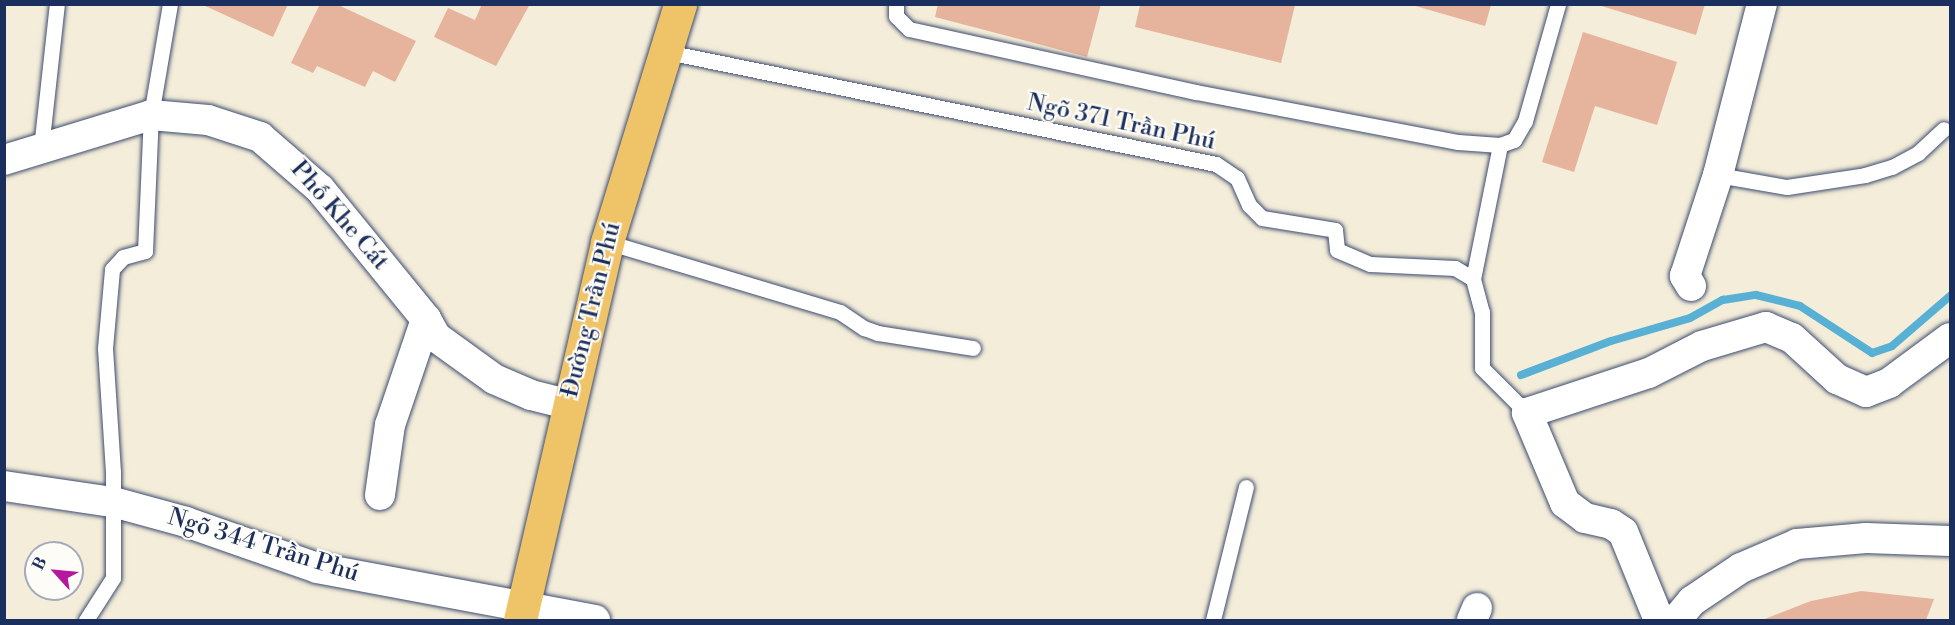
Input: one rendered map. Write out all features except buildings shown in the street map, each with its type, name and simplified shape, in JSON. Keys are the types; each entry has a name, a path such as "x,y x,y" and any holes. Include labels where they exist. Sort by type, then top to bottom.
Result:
{"main road":[{"name":"Đường Trần Phú","path":"521,615 607,242 680,4"}],"street":[{"path":"1691,286 1685,276 1718,175 1762,4"},
{"name":"Phố Khe Cát","path":"4,160 151,115 208,120 260,136 280,151 320,189 426,319 436,338 494,379 531,395 568,404"},
{"path":"380,495 390,425 426,319"},
{"path":"1659,621 1623,532 1611,524 1585,518 1564,503 1527,412 1649,373 1702,346 1766,327 1792,338 1837,379 1866,392 1889,383 1950,338"},
{"name":"Ngõ 344 Trần Phú","path":"4,486 113,502 186,522 317,568 521,615 595,621"},
{"path":"1676,621 1692,601 1740,568 1797,544 1866,538 1950,541"}],"lane":[{"path":"41,148 57,4"},
{"path":"86,621 113,579 113,502 105,348 112,269 123,257 145,251 151,115 170,4"},
{"path":"896,4 896,16 909,29 1207,95 1458,142 1500,145 1514,140 1525,121 1558,4"},
{"name":"Ngõ 371 Trần Phú","path":"667,52 1216,164 1238,178 1249,205 1262,218 1335,230 1337,250 1370,264 1455,268 1473,279"},
{"path":"1718,175 1787,187 1865,175 1892,167 1918,153 1944,129"},
{"path":"1500,145 1473,279 1482,312 1482,368 1527,412"},
{"path":"607,242 840,312 864,328 878,333 973,348"},
{"path":"1213,621 1245,487"}],"waterway":[{"path":"1521,375 1611,341 1690,318 1723,300 1756,295 1800,306 1872,353 1892,346 1950,296"}]}
